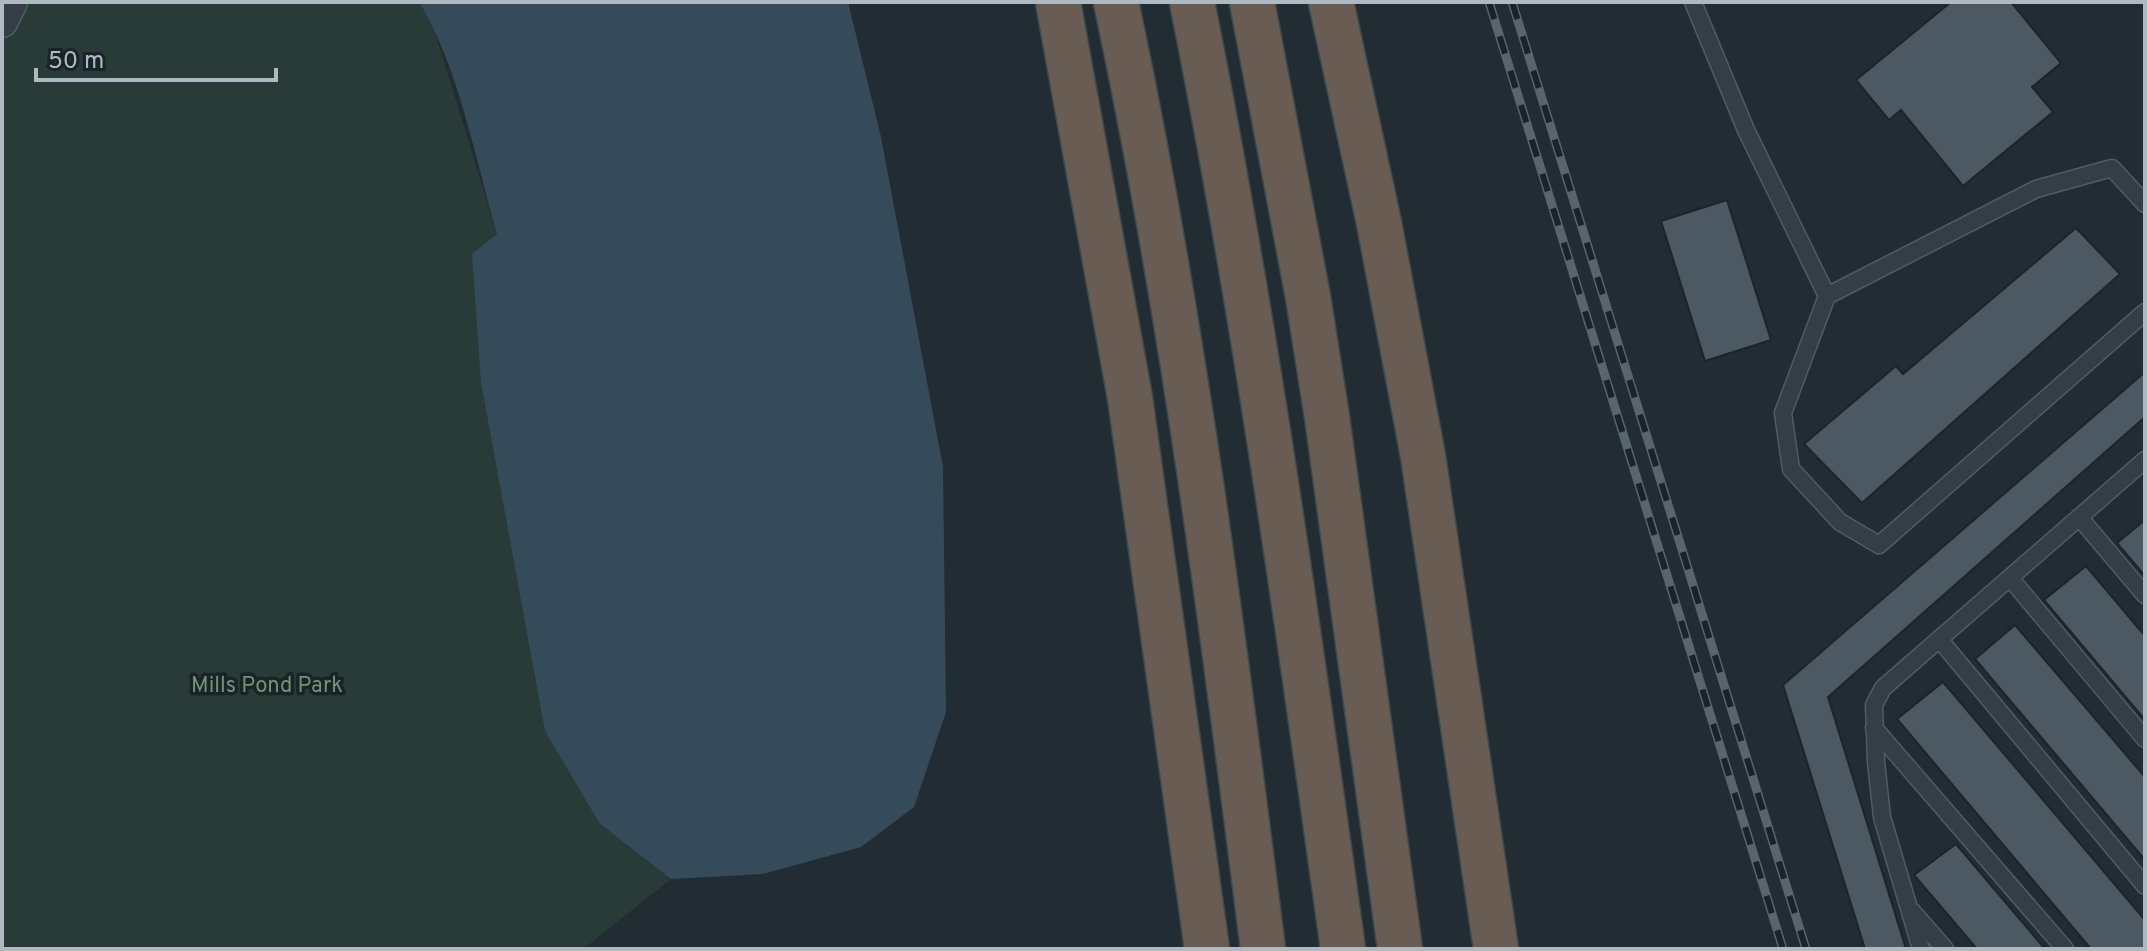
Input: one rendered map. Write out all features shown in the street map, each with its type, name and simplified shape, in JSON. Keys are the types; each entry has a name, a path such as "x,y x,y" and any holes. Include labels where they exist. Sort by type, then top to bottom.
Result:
{"highway":[{"path":"1058,2 1133,413 1207,949"},
{"path":"1116,2 1147,155 1194,434 1222,623 1263,949"},
{"path":"1192,2 1231,197 1269,428 1343,949"},
{"path":"1252,2 1308,297 1327,417 1400,949"},
{"path":"1331,2 1364,151 1423,456 1496,949"}],"street":[{"path":"2,22 12,2"}],"lane":[{"path":"1693,2 1746,130 1827,296"},
{"path":"2145,204 2112,168 2036,189 1827,296 1783,413 1791,469 1840,522 1879,545 2145,312"},
{"path":"1921,949 1882,817 1874,705 1883,688 2145,460"},
{"path":"2079,517 2145,595"},
{"path":"2010,578 2145,739"},
{"path":"1939,639 2145,886"},
{"path":"1874,728 2065,949"},
{"path":"1907,904 1945,949"}],"green space":[{"name":"Mills Pond Park","path":"2,2 419,2 433,26 497,234 600,824 671,879 583,949 2,949"}],"water":[{"path":"419,2 848,2 881,137 943,467 946,712 914,807 861,847 763,874 671,879 600,824 545,731 481,382 472,254 497,234 455,84 433,27"}],"building":[{"path":"1951,2 2011,2 2061,63 2032,87 2053,112 1963,186 1901,110 1889,120 1856,80"},
{"path":"1727,200 1771,340 1705,361 1661,221"},
{"path":"2076,228 2120,274 1862,503 1804,444 1896,366 1903,374"},
{"path":"2145,372 2145,417 1828,697 1906,949 1865,949 1783,685"},
{"path":"2145,520 2145,576 2117,543"},
{"path":"2086,566 2145,636 2145,720 2044,600"},
{"path":"2015,625 2145,777 2145,860 1975,659"},
{"path":"1943,682 2145,920 2145,949 2091,949 1897,719"},
{"path":"1956,844 2045,949 1977,949 1914,875"}],"railway":[{"path":"1489,2 1783,949"},
{"path":"1512,2 1806,949"}]}
